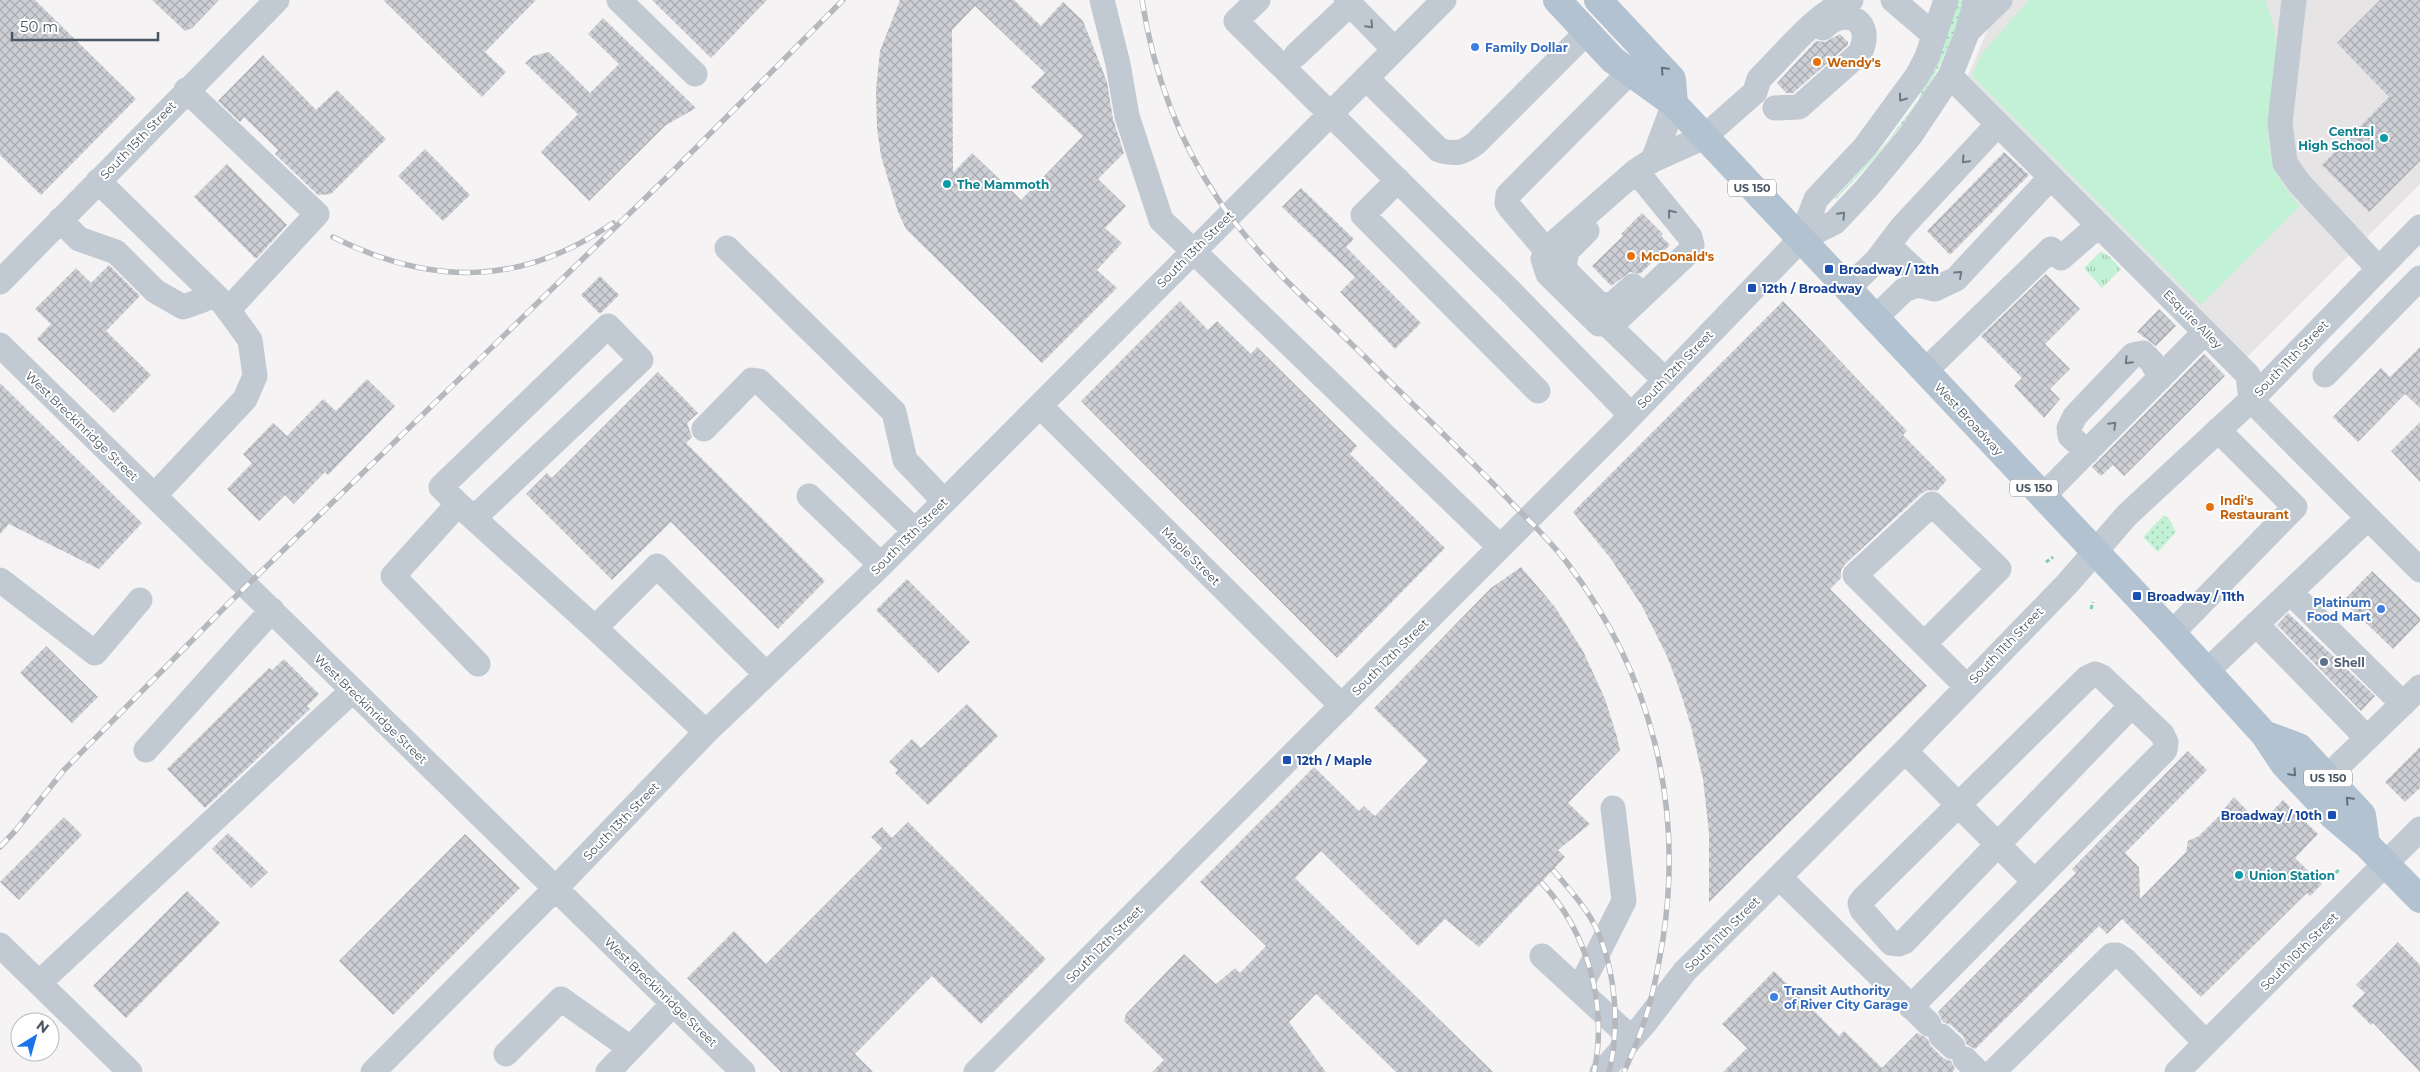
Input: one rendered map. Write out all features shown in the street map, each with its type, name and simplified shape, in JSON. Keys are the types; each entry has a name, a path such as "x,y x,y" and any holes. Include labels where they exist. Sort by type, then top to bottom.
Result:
{"main road":[{"name":"West Broadway","path":"1557,0 1613,60 1674,104 2172,633 2264,734 2284,764 2332,816 2366,844 2420,899"},
{"path":"1601,1 1672,79 1674,104"},
{"name":"West Broadway","path":"2264,734 2299,747 2327,777 2362,815 2366,844"}],"street":[{"name":"South 15th Street","path":"0,282 186,90 277,0"},
{"path":"619,0 694,74"},
{"path":"1102,0 1118,64 1127,116 1161,220 1500,547"},
{"path":"1258,0 1236,21 1510,290 1631,415"},
{"name":"South 13th Street","path":"373,1072 556,888 706,732 881,565 1444,0"},
{"path":"1645,165 1687,233 1692,245 1690,251 1617,320 1607,324 1599,324 1548,274 1543,259 1546,250 1645,165 1704,137 1755,92 1759,79 1824,14 1840,3 1851,0"},
{"path":"1755,92 1775,108 1807,119 1869,62 1879,37 1875,19 1856,0"},
{"path":"1892,0 1934,35"},
{"path":"1801,239 1816,199 1865,147 1906,94 1928,57 1946,0"},
{"path":"1801,239 1835,222 1866,189 1910,136 1950,76 1967,33 1976,0"},
{"path":"1967,33 2000,0"},
{"path":"2294,0 2280,123 2285,163 2299,183 2378,269"},
{"path":"1296,55 1348,2 1394,49"},
{"path":"1775,108 1799,107 1813,96 1860,53 1864,44 1863,28 1858,21 1850,16 1836,18 1794,53 1783,55"},
{"path":"1366,78 1439,150 1448,154 1461,153 1476,143 1586,32"},
{"path":"1546,250 1511,209 1507,203 1508,195 1630,72"},
{"name":"Esquire Alley","path":"1950,76 2248,375 2251,400"},
{"path":"186,90 317,214 228,310"},
{"path":"1645,165 1674,104"},
{"path":"1848,288 1877,260 1902,227 1998,124"},
{"path":"1875,318 1904,290 1918,284 1935,289 1956,279 2051,177"},
{"path":"1398,180 1363,215 1538,391"},
{"path":"98,181 210,291 228,310 250,340 255,376 245,399 154,496"},
{"path":"1596,206 1593,226 1567,251 1564,266 1568,273 1600,305 1614,303 1687,233"},
{"path":"60,220 78,240 116,252 155,291 182,307 203,300 210,291"},
{"path":"1925,371 2051,249 2061,258 2100,225"},
{"name":"South 11th Street","path":"1602,1072 1684,971 1967,687 2067,584 2127,515 2251,400 2420,228"},
{"name":"South 12th Street","path":"976,1072 1631,415 1801,239"},
{"path":"1888,245 1935,289"},
{"path":"2402,246 2420,263"},
{"path":"727,248 894,412 905,460 944,501"},
{"path":"2324,375 2420,278"},
{"path":"1607,324 1665,380"},
{"path":"478,664 393,576 466,511 641,360 608,326 441,486 466,511 706,732"},
{"path":"2042,497 2205,332"},
{"name":"West Breckinridge Street","path":"0,345 743,1072"},
{"path":"2087,452 2070,436 2069,428 2076,416 2133,355 2143,353 2152,362 2160,378"},
{"path":"704,429 752,380 759,381 915,531"},
{"path":"2251,400 2420,570"},
{"name":"Maple Street","path":"1040,406 1342,706"},
{"path":"2172,633 2295,507 2218,430"},
{"path":"809,496 881,565"},
{"path":"1924,644 2000,569 1932,504 1855,575 1924,644 1967,687"},
{"path":"2207,671 2368,518"},
{"path":"595,628 657,566 766,674"},
{"path":"0,580 95,653 140,600"},
{"path":"2290,592 2411,695 2327,777"},
{"path":"146,750 272,610"},
{"path":"2256,624 2367,738"},
{"path":"1779,877 1946,1041 2035,882 2164,750 2166,742 2162,734 2132,705 2102,677 2095,674 2087,678 1860,903 1862,910 1891,943 1899,944 1904,942 2132,705"},
{"path":"38,982 352,691"},
{"path":"1905,750 2035,882"},
{"path":"1579,990 1624,901 1614,808"},
{"name":"South 10th Street","path":"2177,1072 2420,829"},
{"path":"0,945 130,1072"},
{"path":"1994,1072 2112,955 2117,954 2206,1043"},
{"path":"1542,956 1631,1038"},
{"path":"506,1054 561,999 630,1048"},
{"path":"608,1072 673,1004"}],"path":[{"path":"2046,562 2053,557"},
{"path":"2091,609 2093,602"},
{"path":"2336,873 2339,869"}],"shaded area":[{"name":"Central High School","path":"1996,0 2420,0 2420,184 2246,358 1967,78 1988,29"}],"green space":[{"path":"1954,0 1965,0 1954,31 1929,85 1915,108 1880,152 1834,199 1887,142 1919,99"},
{"path":"2029,0 2265,0 2277,41 2275,78 2269,117 2270,151 2275,169 2285,187 2300,206 2201,305 1972,76 1982,53"},
{"path":"2101,251 2110,257 2121,269 2102,288 2084,268"},
{"path":"2164,515 2170,520 2176,532 2158,552 2143,537"}],"building":[{"path":"0,0 35,0 136,99 41,195 0,155"},
{"path":"152,0 219,0 192,28 185,31"},
{"path":"383,0 536,0 485,52 506,72 482,97"},
{"path":"652,0 767,0 711,58"},
{"name":"The Mammoth","path":"900,0 1014,0 1041,26 1063,2 1083,21 1107,82 1113,119 1124,153 1098,179 1126,206 1105,228 1122,243 1097,270 1117,288 1042,363 906,229 898,212 881,156 877,128 876,90 880,51","holes":["975,6 1045,73 1031,87 1083,136 1021,200 972,153 953,173 952,30"]},
{"path":"2380,0 2420,0 2420,161 2369,212 2322,165 2389,97 2337,43"},
{"path":"603,18 696,108 666,125 589,201 541,152 578,114 525,63 533,56 549,52 590,93 619,64 588,34"},
{"name":"Wendy's","path":"1840,34 1848,42 1848,45 1793,93 1786,93 1777,83 1816,41 1825,42"},
{"path":"263,55 316,110 337,90 386,139 331,194 318,195 275,154 278,150 244,117 240,122 218,101"},
{"path":"425,149 470,195 443,221 398,176"},
{"path":"2004,152 2029,175 1950,255 1927,231"},
{"path":"227,164 287,225 256,259 194,197"},
{"path":"1301,188 1354,239 1346,247 1421,323 1395,349 1340,292 1355,277 1282,207"},
{"name":"McDonald's","path":"1642,213 1663,234 1661,236 1670,245 1640,274 1630,272 1611,286 1592,266 1623,236 1621,234"},
{"path":"109,265 140,296 106,331 151,375 114,413 37,339 51,324 35,309 76,268 91,283"},
{"path":"2046,274 2080,309 2045,344 2070,369 2050,389 2060,399 2044,418 2014,386 2022,378 1981,336"},
{"path":"600,276 619,295 600,314 581,295"},
{"path":"1180,301 1208,330 1217,321 1251,354 1257,347 1357,446 1350,454 1445,548 1337,658 1081,401"},
{"path":"1783,301 1907,431 1903,435 1947,480 1937,491 1929,490 1922,493 1845,564 1841,570 1841,578 1830,589 1927,686 1709,902 1709,833 1703,779 1691,726 1680,691 1667,656 1642,606 1611,559 1573,512"},
{"path":"2159,309 2176,326 2156,346 2137,332"},
{"path":"2420,347 2420,408 2405,394 2358,442 2333,417 2381,368 2390,377"},
{"path":"2204,354 2225,376 2124,476 2113,465 2101,476 2092,467"},
{"path":"658,372 698,413 687,423 692,437 686,443 825,581 778,629 671,522 612,580 526,494 547,473 552,478"},
{"path":"367,379 395,406 328,475 325,472 294,504 285,495 259,521 227,489 252,463 243,454 273,423 287,436 323,399 336,411"},
{"path":"0,383 142,523 99,569 9,524 0,534"},
{"path":"2420,422 2420,482 2391,451"},
{"path":"1521,567 1555,607 1583,651 1605,699 1617,737 1620,750 1568,803 1590,824 1558,850 1565,857 1479,947 1445,919 1418,946 1321,851 1295,878 1493,1072 1396,1072 1316,994 1289,1022 1326,1072 1152,1072 1164,1060 1124,1021 1126,1014 1184,954 1216,984 1235,968 1240,973 1266,946 1200,882 1314,767 1359,811 1364,806 1375,816 1428,761 1374,708 1491,588"},
{"name":"Platinum Food Mart","path":"2372,571 2420,618 2420,621 2393,649 2343,601"},
{"path":"907,579 970,642 938,673 876,610"},
{"name":"Shell","path":"2288,613 2375,696 2361,711 2277,625"},
{"path":"46,646 98,697 72,723 20,673"},
{"path":"284,659 319,694 307,706 310,709 205,808 167,769 269,668 272,670"},
{"path":"967,704 998,736 928,805 895,773 898,770 889,762 912,739 921,748"},
{"path":"2420,747 2420,788 2405,802 2385,782"},
{"name":"Union Station","path":"2188,751 2207,770 2125,853 2139,867 2140,899 2186,852 2188,841 2199,836 2225,810 2234,797 2260,824 2283,800 2318,834 2295,858 2322,884 2310,896 2307,893 2201,997 2122,919 2107,934 2099,926 1975,1049 1967,1045 1963,1036 1951,1025 1943,1022 1938,1012 2076,873 2072,869"},
{"path":"64,817 82,835 19,900 0,882"},
{"path":"908,822 1046,959 981,1024 932,976 855,1054 873,1072 781,1072 687,978 734,931 766,964 882,848 871,837 882,827 892,838"},
{"path":"228,833 268,872 251,888 212,849"},
{"path":"465,834 520,888 393,1015 339,961"},
{"path":"187,891 220,923 126,1018 93,986"},
{"path":"2398,942 2420,965 2420,1072 2373,1023 2371,1025 2352,1006 2365,993 2356,985"},
{"name":"Transit Authority of River City Garage","path":"1774,971 1839,1036 1844,1031 1882,1068 1917,1033 1927,1038 1931,1046 1943,1058 1951,1061 1955,1069 1953,1072 1723,1072 1747,1048 1722,1024"}],"railway":[{"path":"0,847 64,770 229,603 666,178 843,0"},
{"path":"1142,0 1160,78 1179,129 1204,176 1234,221 1287,282 1539,530 1568,564 1597,606 1621,650 1640,695 1654,742 1664,790 1669,839 1668,889 1663,939 1657,972 1647,1014 1624,1072"},
{"path":"333,237 369,253 405,264 440,271 475,272 510,268 544,259 579,244 613,223"},
{"path":"1553,870 1589,915 1598,932 1609,966 1615,1019 1609,1072"},
{"path":"1541,882 1571,923 1582,946 1590,971 1596,996 1598,1021 1598,1047 1594,1072"}],"place":[{"name":"Family Dollar","path":"1475,47"},
{"name":"Wendy's","path":"1817,62"},
{"name":"Central High School","path":"2384,138"},
{"name":"The Mammoth","path":"947,184"},
{"name":"McDonald's","path":"1631,256"},
{"name":"Broadway / 12th","path":"1829,269"},
{"name":"12th / Broadway","path":"1752,288"},
{"name":"Indi's Restaurant","path":"2210,507"},
{"name":"Broadway / 11th","path":"2137,596"},
{"name":"Platinum Food Mart","path":"2381,609"},
{"name":"Shell","path":"2324,662"},
{"name":"12th / Maple","path":"1287,760"},
{"name":"Broadway / 10th","path":"2332,815"},
{"name":"Union Station","path":"2239,875"},
{"name":"Transit Authority of River City Garage","path":"1774,997"}]}
